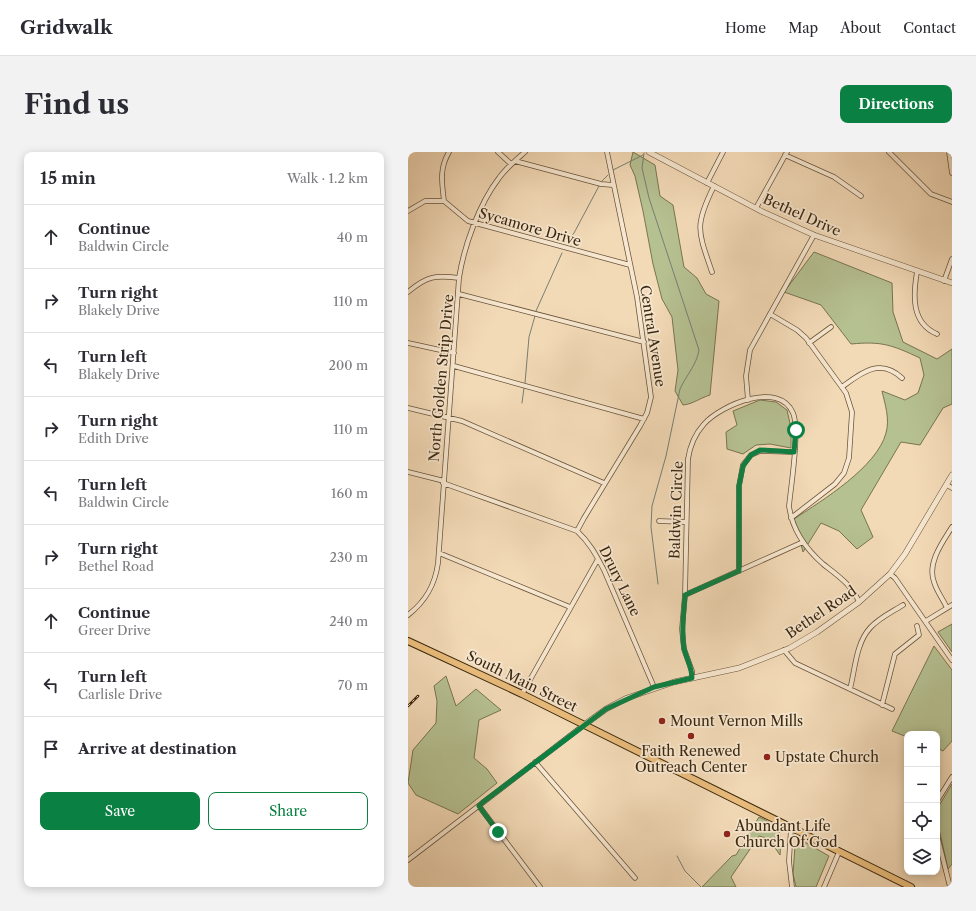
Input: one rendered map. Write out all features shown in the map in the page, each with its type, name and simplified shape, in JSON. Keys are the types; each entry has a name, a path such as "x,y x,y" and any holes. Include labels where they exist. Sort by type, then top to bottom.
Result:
{"main road":[{"name":"South Main Street","path":"408,641 522,694 911,887"}],"street":[{"path":"408,211 425,201 444,201 441,173 443,163 449,152"},
{"path":"498,152 511,164"},
{"name":"North Golden Strip Drive","path":"408,615 421,603 432,588 437,571 443,482 454,366 459,278 464,250 475,223 494,185 511,164 525,152"},
{"name":"Central Avenue","path":"577,531 604,483 644,419 649,407 651,392 644,342 630,265 606,152"},
{"name":"Bethel Drive","path":"649,152 756,208 814,235 952,283"},
{"path":"707,183 723,152"},
{"path":"889,152 932,194 952,202"},
{"path":"949,152 952,173"},
{"path":"756,208 786,154 834,176 861,196"},
{"path":"515,161 601,184 613,185"},
{"path":"712,272 699,228 703,210 714,186"},
{"name":"Sycamore Drive","path":"444,201 468,221 630,265"},
{"path":"748,400 746,376 748,356 814,235"},
{"path":"944,281 952,259"},
{"path":"917,272 913,295 916,311 930,330 937,334"},
{"path":"408,292 421,282 431,277 459,278"},
{"path":"459,294 644,342"},
{"path":"770,314 797,330 810,343 842,387 849,399 852,412 846,469 835,484 791,518"},
{"path":"810,343 831,326"},
{"path":"408,343 454,353"},
{"path":"454,366 644,419"},
{"path":"842,387 862,373 875,368 889,368 902,378"},
{"name":"Baldwin Circle","path":"692,678 692,671 684,648 682,629 685,595 685,522 688,459 695,436 704,424 714,415 748,400 759,397 771,396 783,400 790,406 796,423 789,506 791,518 803,542 820,561 838,575 856,596 858,602"},
{"path":"408,408 449,417 604,483"},
{"path":"739,571 739,486 743,466 751,455 760,450 794,452"},
{"name":"Drury Lane","path":"408,472 443,482 577,531 592,546 617,598 654,687"},
{"name":"Bethel Road","path":"584,725 614,704 654,687 739,668 784,650 817,632 858,602 890,574 906,554 952,475"},
{"path":"947,484 952,488"},
{"path":"659,521 685,522"},
{"path":"947,608 934,584 932,571 938,550 952,527"},
{"path":"685,595 803,542"},
{"path":"438,553 570,607"},
{"path":"522,694 598,559"},
{"path":"890,574 896,578 952,660"},
{"path":"850,689 859,649 867,631 874,623 903,605"},
{"path":"926,621 952,605"},
{"path":"882,704 895,654 919,635 917,626"},
{"path":"784,650 794,663 892,710"},
{"path":"408,860 584,725"},
{"path":"535,762 636,878"},
{"path":"940,796 952,777"},
{"path":"479,806 540,887"},
{"path":"791,828 790,877 792,887"},
{"path":"938,839 950,887"},
{"path":"824,887 839,852"}],"green space":[{"path":"633,152 655,165 660,196 673,205 684,267 697,278 706,294 719,301 710,395 683,405 675,391 678,370 672,317 662,299 653,264 635,176 630,165"},
{"path":"814,252 892,283 893,312 903,342 937,359 952,349 952,404 943,408 920,445 901,442 861,510 873,537 857,549 839,531 821,523 803,552 794,519 848,482 872,458 881,446 887,428 887,412 882,391 905,400 918,393 924,375 920,358 887,345 871,343 851,344 821,305 784,292"},
{"path":"760,400 776,402 787,410 791,428 791,448 770,444 756,445 743,454 727,449 726,432 737,425 733,411"},
{"path":"952,624 952,652 938,632"},
{"path":"934,646 952,670 952,741 943,751 940,750 940,731 904,731 904,736 892,731"},
{"path":"446,676 456,706 476,689 501,710 479,720 474,758 487,769 497,783 458,814 416,795 408,783 413,750 436,723 437,701 434,686"},
{"path":"952,784 952,864 948,869 940,833 940,804"},
{"path":"759,817 776,827 781,840 780,855 769,839 759,836 731,877 736,887 702,887 732,856 736,855"},
{"path":"803,841 829,856 816,887 796,887 793,874 795,846"}],"waterway":[{"path":"644,153 642,168 649,198 699,350 694,365 680,389 666,456 652,506 651,527 658,584"},
{"path":"613,170 643,155"},
{"path":"602,181 608,175"},
{"path":"569,239 574,233 599,186"},
{"path":"536,311 562,253"},
{"path":"525,383 529,337 535,316"},
{"path":"522,403 524,388"},
{"path":"677,856 685,871 701,887"}],"railway":[{"path":"408,706 418,696"}],"place":[{"name":"Mount Vernon Mills","path":"662,721"},
{"name":"Faith Renewed Outreach Center","path":"691,736"},
{"name":"Upstate Church","path":"767,757"},
{"name":"Abundant Life Church Of God","path":"727,834"}],"route":[{"path":"498,832 479,806 483,802 614,704 654,687 692,678 692,671 684,648 682,629 685,595 739,571 739,486 743,466 751,455 760,450 794,452 796,430"}]}
